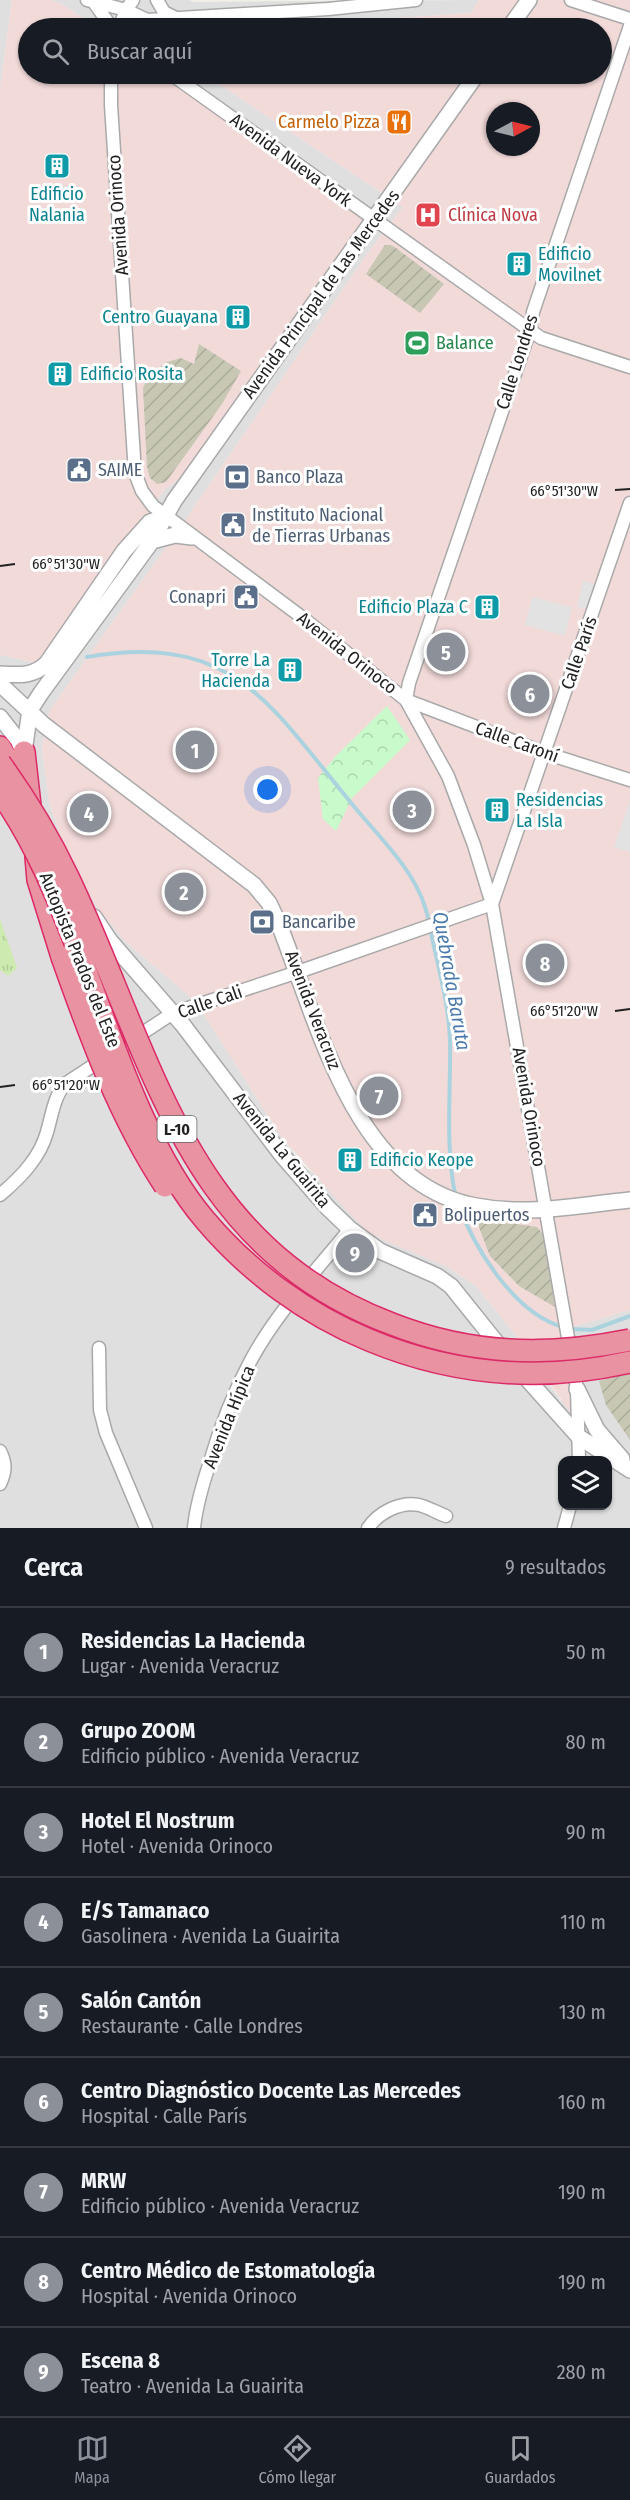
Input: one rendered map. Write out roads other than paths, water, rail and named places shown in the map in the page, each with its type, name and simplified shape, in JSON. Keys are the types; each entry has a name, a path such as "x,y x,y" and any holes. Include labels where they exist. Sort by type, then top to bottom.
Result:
{"highway":[{"name":"L-10","path":"0,747 15,771 33,830"},
{"name":"L-10","path":"24,752 38,880 85,1021 133,1130 173,1198 184,1208 204,1219"},
{"name":"Autopista Prados del Este","path":"0,763 42,828 68,878 136,1039 180,1134 229,1207 268,1250 342,1303 415,1333 452,1343 498,1351 541,1351 598,1346 630,1340"},
{"name":"Autopista Prados del Este","path":"0,792 46,872 138,1104 174,1174 204,1219 231,1249 283,1292 331,1322 388,1348 433,1363 517,1373 581,1372 630,1362"}],"street":[{"path":"158,0 164,12 176,18"},
{"path":"200,18 349,3 416,0"},
{"path":"516,18 529,0"},
{"path":"571,0 630,20"},
{"path":"91,2 129,5 145,18"},
{"path":"91,2 104,18"},
{"name":"Calle Londres","path":"612,79 630,26"},
{"name":"Avenida Orinoco","path":"111,84 133,466 142,491 153,506 303,618 406,700 448,776 474,845 492,904 577,1389 579,1456"},
{"name":"Avenida Nueva York","path":"185,84 541,338 630,367"},
{"name":"Avenida Principal de Las Mercedes","path":"24,752 30,710 152,541 174,501 267,367 470,84"},
{"name":"Calle Londres","path":"406,700 610,84"},
{"name":"Calle París","path":"492,904 630,503"},
{"name":"Avenida Principal de Las Mercedes","path":"0,674 32,674 47,663 124,551 150,522 167,516"},
{"path":"152,541 174,535 192,537"},
{"name":"Avenida Veracruz","path":"0,684 44,725 254,885 268,903 278,922 335,1069 374,1140 409,1175 445,1197 474,1206 501,1210 546,1209 630,1200"},
{"name":"Calle Caroní","path":"406,700 545,753 630,780"},
{"name":"L-10","path":"0,717 13,731 24,752"},
{"name":"Avenida La Guairita","path":"24,752 46,820 97,923 173,1013 281,1154 328,1208 350,1229 380,1251 437,1276 451,1286 512,1362 579,1437 630,1468"},
{"name":"Calle Cali","path":"0,1195 20,1178 43,1144 58,1095 65,1084 173,1013 492,904"},
{"name":"Avenida Hípica","path":"194,1528 202,1486 214,1448 226,1414 251,1359 282,1312 350,1229"},
{"path":"99,1348 100,1410 106,1433 146,1528"},
{"name":"L-10","path":"577,1389 597,1430 630,1468"},
{"path":"0,1451 5,1462 5,1474 0,1484"},
{"path":"368,1528 381,1514 405,1504 418,1505 446,1516"},
{"path":"564,1528 569,1510"}],"waterway":[{"name":"Quebrada Baruta","path":"87,657 137,652 179,655 214,666 244,684 296,735 403,865 426,911 446,1003 450,1040 450,1156 455,1194"},
{"name":"Quebrada Baruta","path":"458,1204 465,1222 498,1277 528,1308 545,1320 563,1327"},
{"name":"Quebrada Baruta","path":"570,1329 592,1330 630,1316"}],"place":[{"name":"Carmelo Pizza","path":"399,122"},
{"name":"Edificio Nalania","path":"57,166"},
{"name":"Clínica Nova","path":"428,215"},
{"name":"Edificio Movilnet","path":"519,264"},
{"name":"Centro Guayana","path":"238,317"},
{"name":"Balance","path":"417,343"},
{"name":"Edificio Rosita","path":"60,374"},
{"name":"SAIME","path":"79,470"},
{"name":"Banco Plaza","path":"237,477"},
{"name":"Instituto Nacional de Tierras Urbanas","path":"233,525"},
{"name":"Conapri","path":"246,597"},
{"name":"Edificio Plaza C","path":"487,607"},
{"name":"Salón Cantón","path":"446,652"},
{"name":"Torre La Hacienda","path":"290,670"},
{"name":"Centro Diagnóstico Docente Las Mercedes","path":"530,694"},
{"name":"Residencias La Hacienda","path":"195,750"},
{"name":"Hotel El Nostrum","path":"412,810"},
{"name":"Residencias La Isla","path":"497,810"},
{"name":"E/S Tamanaco","path":"89,813"},
{"name":"Grupo ZOOM","path":"184,892"},
{"name":"Bancaribe","path":"262,922"},
{"name":"Centro Médico de Estomatología","path":"545,963"},
{"name":"MRW","path":"379,1096"},
{"name":"Edificio Keope","path":"350,1160"},
{"name":"Bolipuertos","path":"425,1215"},
{"name":"Escena 8","path":"355,1253"}]}
